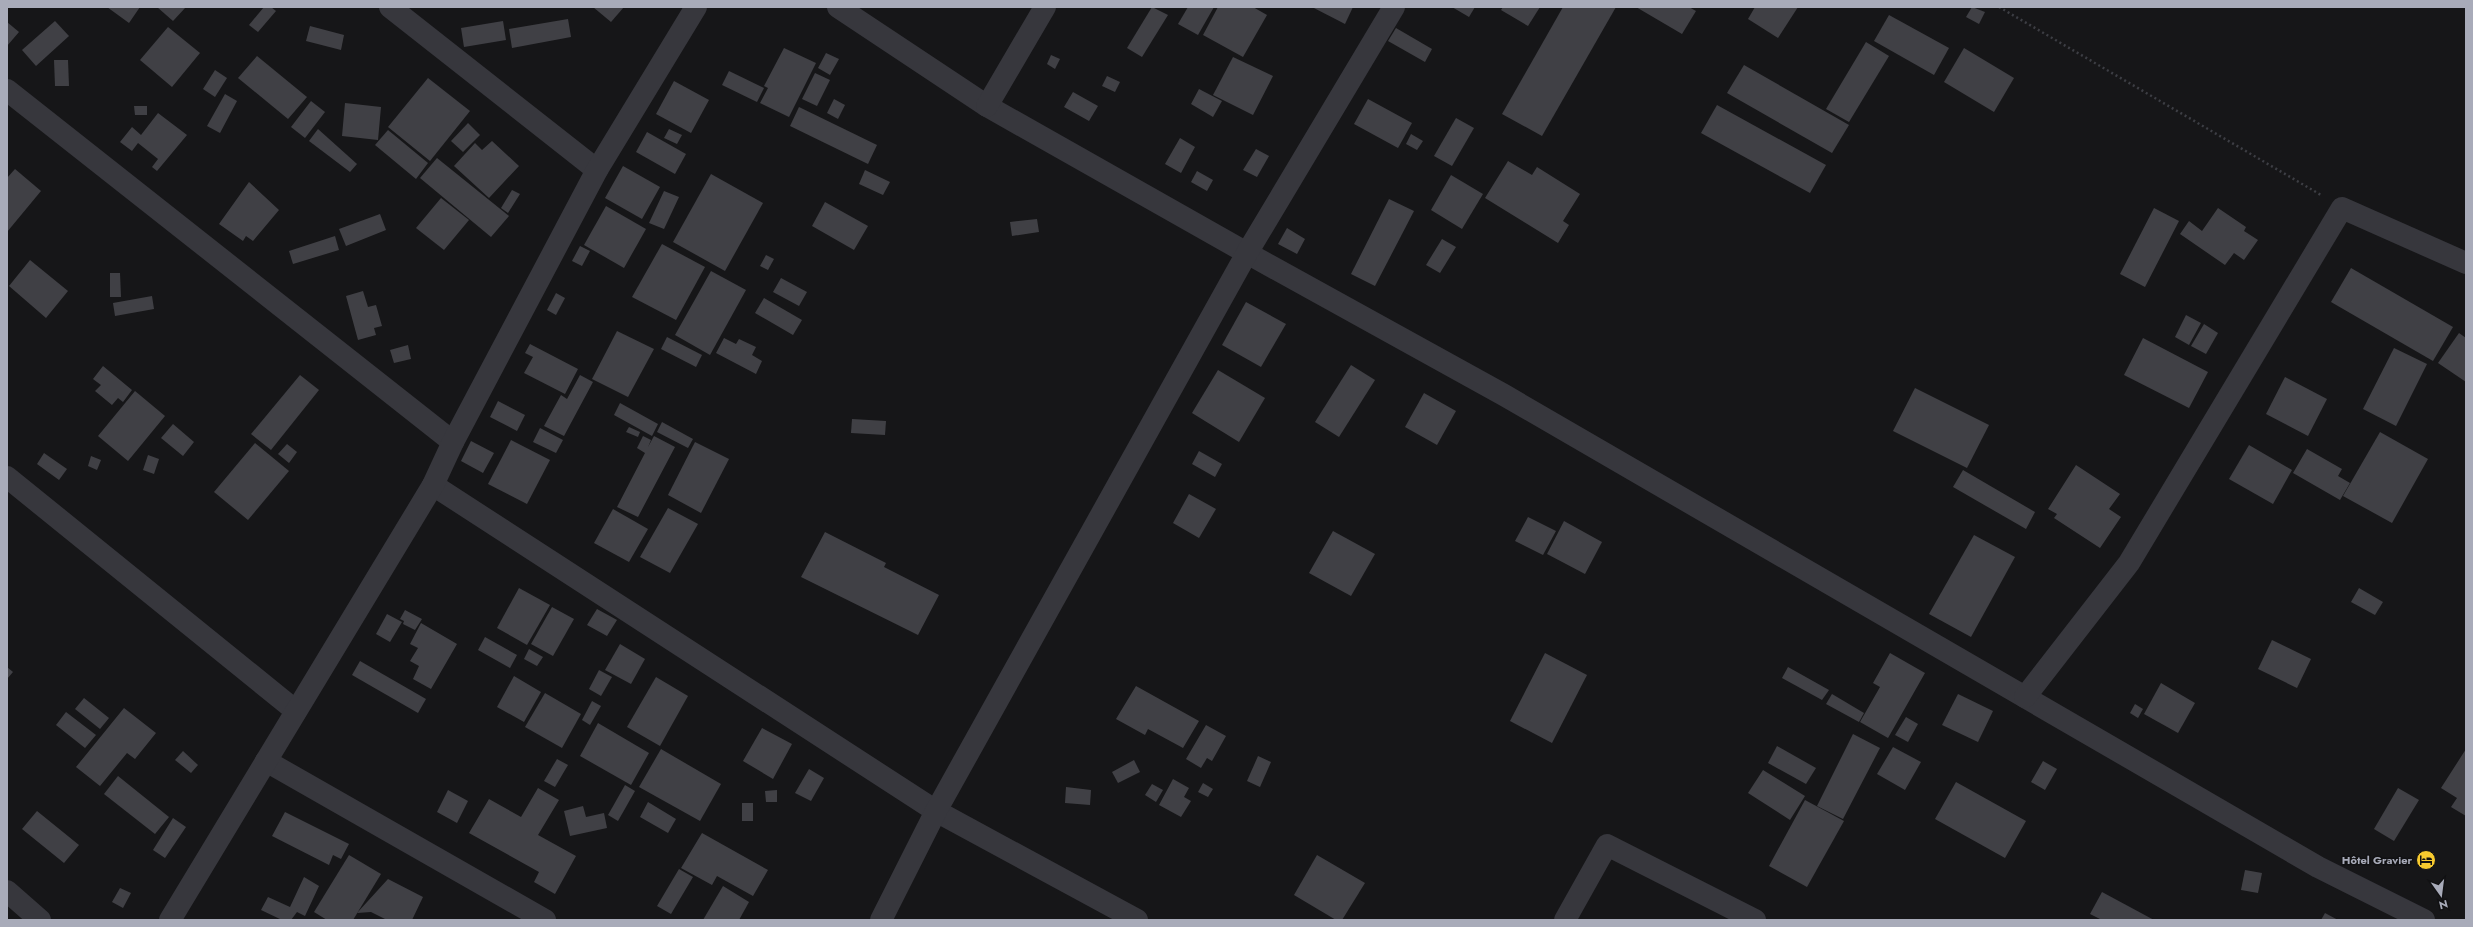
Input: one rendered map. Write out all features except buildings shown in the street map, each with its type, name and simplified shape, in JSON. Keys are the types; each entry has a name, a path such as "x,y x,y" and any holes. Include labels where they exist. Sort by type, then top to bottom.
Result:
{"street":[{"path":"390,7 597,170"},
{"path":"170,920 433,485 453,442 597,170 696,7"},
{"path":"838,7 987,106 1246,254 1504,395 2318,868 2424,920"},
{"path":"987,106 1045,7"},
{"path":"882,920 936,811 1246,254 1394,7"},
{"path":"7,90 453,442"},
{"path":"2025,697 2129,563 2342,208 2466,263"},
{"path":"7,477 296,711"},
{"path":"433,485 936,811 1136,920"},
{"path":"266,761 545,920"},
{"path":"1565,920 1607,845 1755,920"},
{"path":"7,891 40,920"}],"path":[{"path":"1998,7 2342,208"}],"place":[{"name":"Hôtel Gravier","path":"2426,860"}]}
